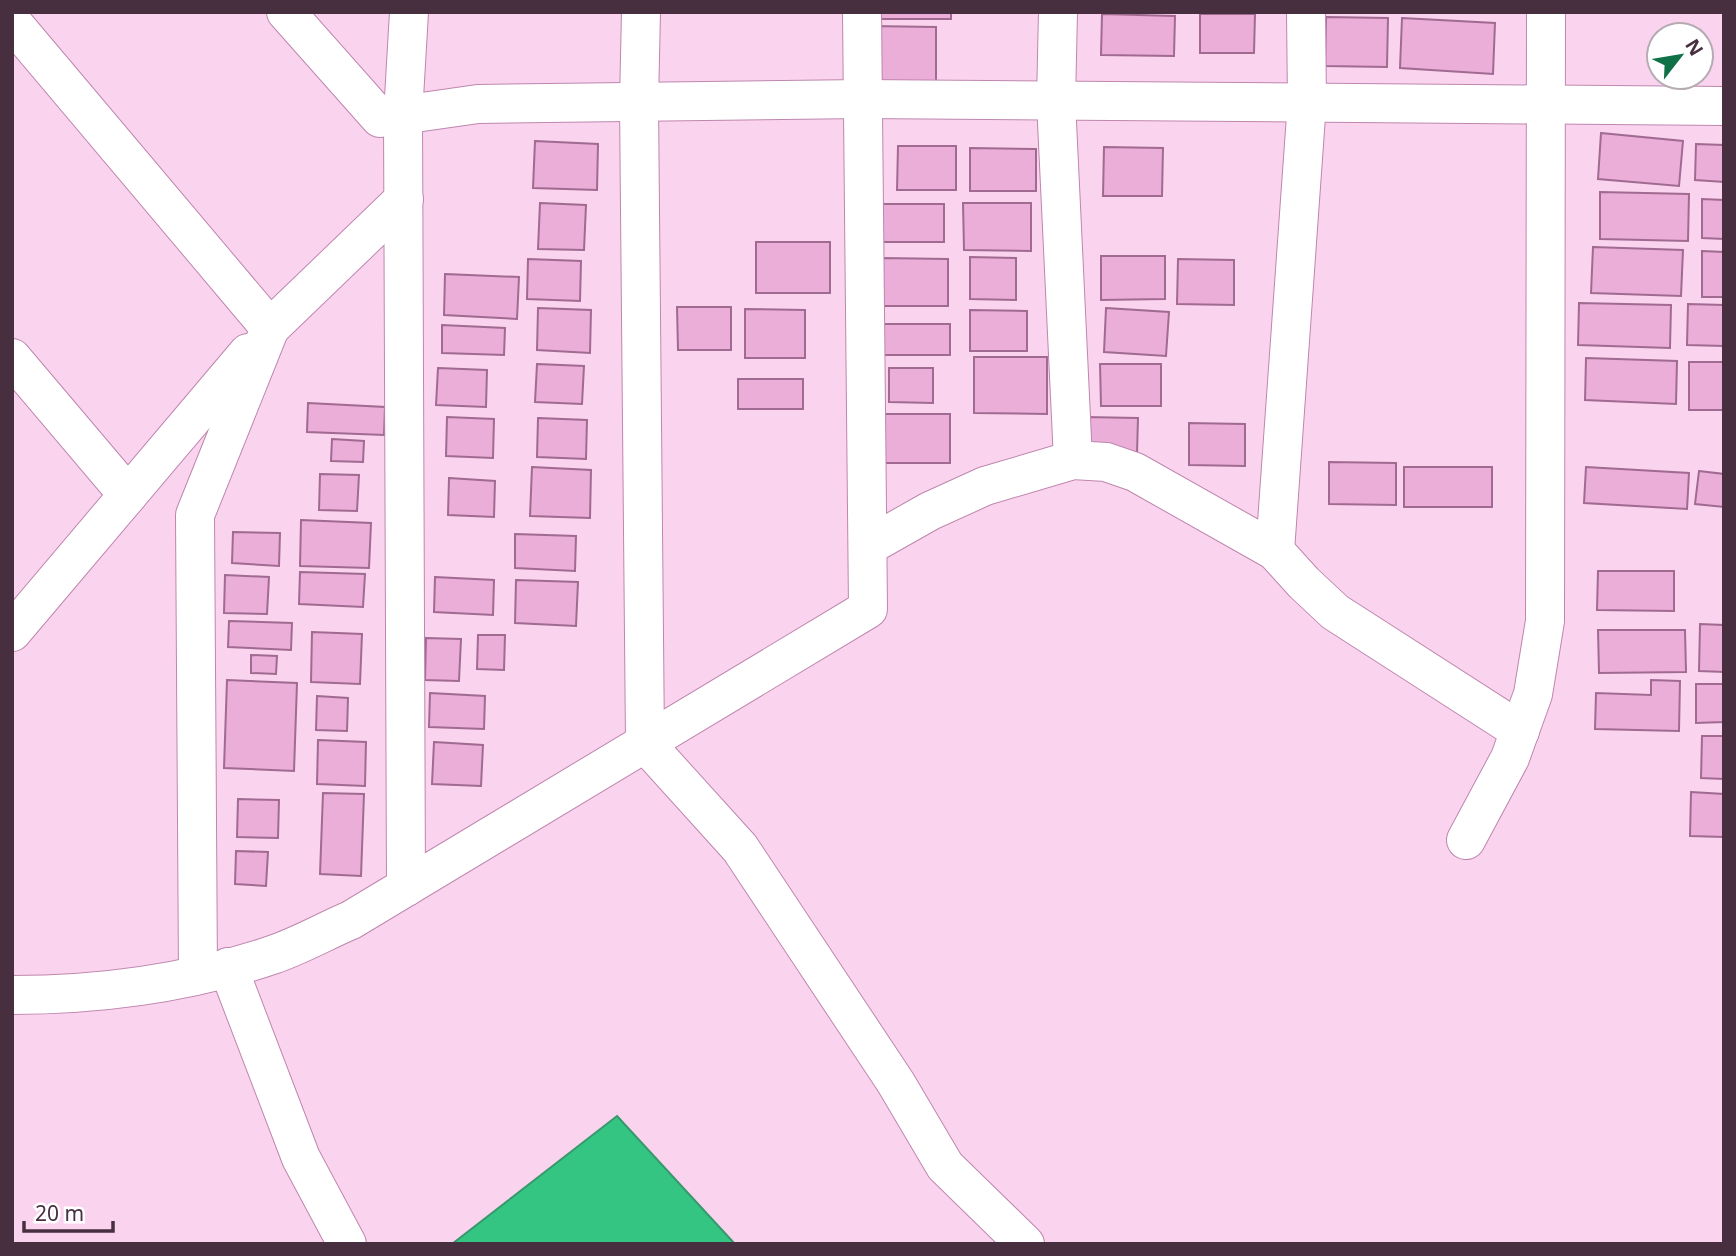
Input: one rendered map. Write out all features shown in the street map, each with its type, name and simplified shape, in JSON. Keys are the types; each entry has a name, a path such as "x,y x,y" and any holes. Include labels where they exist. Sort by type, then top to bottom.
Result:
{"street":[{"path":"286,12 380,118 478,104 863,99 1724,106"},
{"path":"406,887 403,115 409,12"},
{"path":"641,12 639,102 645,743 740,848 896,1083 946,1166 1025,1244"},
{"path":"12,995 132,987 213,971 274,954 351,920 868,609 862,12"},
{"path":"1058,12 1056,102 1073,460"},
{"path":"1275,551 1307,102 1306,12"},
{"path":"1466,840 1510,758 1520,731 1533,694 1545,621 1546,12"},
{"path":"12,22 270,328"},
{"path":"12,632 270,328 404,199"},
{"path":"270,328 195,515 213,971 301,1158 347,1244"},
{"path":"12,358 128,495"},
{"path":"867,546 930,511 985,486 1073,460 1106,462 1135,472 1275,551 1335,612 1520,731"}],"shaded area":[{"path":"617,1116 735,1244 452,1244"}],"building":[{"path":"875,12 951,12 951,19 875,19"},
{"path":"1102,14 1175,16 1174,56 1101,55"},
{"path":"1200,14 1255,14 1254,53 1200,53"},
{"path":"1326,17 1388,18 1387,67 1325,66"},
{"path":"1402,18 1495,23 1493,74 1400,68"},
{"path":"870,26 936,27 936,83 870,83"},
{"path":"1601,133 1683,141 1679,186 1598,179"},
{"path":"535,141 598,144 597,190 533,188"},
{"path":"1696,144 1724,145 1724,182 1695,180"},
{"path":"898,146 956,146 956,190 897,190"},
{"path":"1104,147 1163,148 1162,196 1103,196"},
{"path":"970,148 1036,149 1036,191 970,191"},
{"path":"1600,192 1689,194 1688,241 1600,239"},
{"path":"1702,199 1724,200 1724,239 1702,238"},
{"path":"540,203 586,205 584,250 538,249"},
{"path":"963,203 1031,203 1031,251 964,250"},
{"path":"882,204 944,204 944,242 882,242"},
{"path":"756,242 830,242 830,293 756,293"},
{"path":"1593,247 1683,250 1681,296 1591,293"},
{"path":"1702,251 1724,252 1724,297 1702,297"},
{"path":"1101,256 1165,256 1165,299 1101,300"},
{"path":"970,257 1016,258 1016,300 970,299"},
{"path":"882,258 948,259 948,306 882,306"},
{"path":"528,259 581,261 580,301 527,299"},
{"path":"1178,259 1234,260 1234,305 1177,304"},
{"path":"445,274 519,277 517,319 444,315"},
{"path":"1579,303 1671,305 1670,348 1578,345"},
{"path":"1688,304 1724,305 1724,346 1687,345"},
{"path":"677,307 731,307 731,350 678,350"},
{"path":"538,308 591,310 590,353 537,350"},
{"path":"1106,308 1169,312 1166,356 1104,352"},
{"path":"745,309 805,310 805,358 745,358"},
{"path":"970,310 1027,311 1027,351 970,351"},
{"path":"884,324 950,324 950,355 884,355"},
{"path":"442,325 505,328 504,355 442,353"},
{"path":"974,357 1047,357 1047,414 974,413"},
{"path":"1586,358 1677,361 1676,404 1585,400"},
{"path":"1689,362 1724,362 1724,410 1689,410"},
{"path":"537,364 584,366 582,404 535,402"},
{"path":"1100,364 1161,364 1161,406 1101,406"},
{"path":"438,368 487,370 486,407 436,405"},
{"path":"889,368 933,368 933,403 889,402"},
{"path":"738,379 803,379 803,409 738,409"},
{"path":"308,403 385,407 384,435 307,432"},
{"path":"884,414 950,414 950,463 884,463"},
{"path":"447,417 494,419 493,458 446,456"},
{"path":"1085,417 1138,418 1137,454 1084,454"},
{"path":"538,418 587,420 586,459 537,457"},
{"path":"1189,423 1245,424 1245,466 1189,465"},
{"path":"332,439 364,441 363,462 331,461"},
{"path":"1329,462 1396,463 1396,505 1329,504"},
{"path":"532,467 591,470 590,518 530,516"},
{"path":"1404,467 1492,467 1492,507 1404,507"},
{"path":"1586,467 1689,473 1687,509 1584,503"},
{"path":"1699,471 1724,474 1724,507 1695,504"},
{"path":"320,474 359,475 357,511 319,510"},
{"path":"449,478 495,481 494,517 448,515"},
{"path":"301,520 371,523 369,568 300,566"},
{"path":"233,532 280,533 279,566 232,563"},
{"path":"515,534 576,536 575,571 515,568"},
{"path":"1598,571 1674,571 1674,611 1597,610"},
{"path":"300,572 365,574 363,607 299,604"},
{"path":"225,575 269,577 267,614 224,613"},
{"path":"435,577 494,580 493,615 434,612"},
{"path":"516,580 578,582 576,626 515,623"},
{"path":"229,621 292,623 291,650 228,647"},
{"path":"1700,624 1724,625 1724,672 1699,671"},
{"path":"1598,630 1685,630 1686,672 1599,673"},
{"path":"312,632 362,634 360,684 311,682"},
{"path":"478,635 505,635 504,670 477,669"},
{"path":"426,638 461,639 459,681 425,680"},
{"path":"251,655 277,656 276,674 251,673"},
{"path":"227,680 297,683 294,771 224,768"},
{"path":"1651,680 1680,681 1679,731 1595,729 1596,693 1651,695"},
{"path":"1696,684 1724,684 1724,722 1696,723"},
{"path":"430,693 485,696 484,729 429,727"},
{"path":"317,696 348,698 347,731 316,730"},
{"path":"1702,736 1724,736 1724,779 1701,778"},
{"path":"318,740 366,742 365,786 317,784"},
{"path":"434,742 483,745 481,786 432,784"},
{"path":"1691,792 1724,794 1724,837 1690,836"},
{"path":"323,793 364,794 361,876 320,874"},
{"path":"238,799 279,800 278,838 237,837"},
{"path":"236,851 268,852 266,886 235,884"}]}
